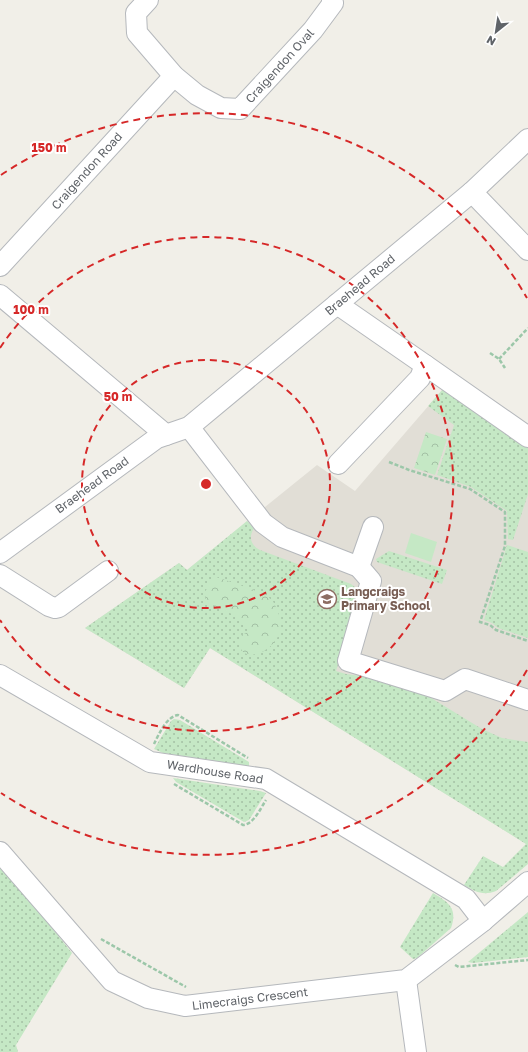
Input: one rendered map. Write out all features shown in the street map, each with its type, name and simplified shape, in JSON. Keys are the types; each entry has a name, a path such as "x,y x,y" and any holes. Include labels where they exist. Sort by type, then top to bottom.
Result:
{"street":[{"name":"Craigendon Oval","path":"148,0 136,13 137,33 174,76 197,95 221,108 240,109 313,30 333,3 332,0"},
{"name":"Craigendon Road","path":"0,266 174,76"},
{"name":"Braehead Road","path":"0,553 157,438 189,427 472,192 528,138"},
{"path":"472,192 528,250"},
{"path":"2,301 166,435"},
{"path":"337,304 528,437"},
{"path":"338,464 420,378 425,365"},
{"path":"189,427 263,523 282,537 359,566 371,581 348,661 445,692 465,679 528,700"},
{"path":"359,566 377,532"},
{"path":"0,575 48,606 55,608 59,607 108,571"},
{"name":"Wardhouse Road","path":"0,675 150,762 266,779 276,784 466,899 483,920"},
{"name":"Limecraigs Crescent","path":"0,852 112,981 148,998 185,1006 406,980"},
{"path":"416,1052 406,980 483,920 528,882"}],"path":[{"path":"499,359 528,328"},
{"path":"490,353 499,359 505,368"},
{"path":"389,462 409,470 470,489 505,512 505,546 480,622 490,625 496,630 528,641"},
{"path":"150,762 150,750 172,716 178,716 250,758"},
{"path":"172,783 243,824 248,824 252,821 276,784"},
{"path":"100,939 187,987 196,1005"},
{"path":"438,955 459,967 528,960"}],"shaded area":[{"name":"Langcraigs Primary School","path":"443,389 528,448 528,845 210,648 184,688 85,628 179,563 187,570 317,465 355,491"}],"green space":[{"path":"443,389 528,448 528,494 513,540 508,539 507,511 471,487 437,475 454,425 428,406"},
{"path":"426,432 447,439 435,475 414,468"},
{"path":"247,521 254,528 251,535 251,541 254,546 260,550 351,584 361,592 336,671 346,674 384,679 423,693 482,729 502,738 528,742 528,864 496,891 483,893 472,890 464,885 483,856 503,867 526,844 210,648 184,688 85,628 179,563 187,570"},
{"path":"411,533 437,542 431,562 405,553"},
{"path":"507,545 528,552 528,638 498,628 492,623 484,620"},
{"path":"389,551 447,570 442,584 377,562 376,559"},
{"path":"216,577 258,592 268,597 272,601 279,615 280,628 277,639 270,647 252,655 244,653 240,647 241,636 247,632 248,626 238,617 207,602 204,594 212,579"},
{"path":"174,719 180,720 249,762 249,766 163,753 154,749 171,721"},
{"path":"173,778 266,793 249,820 244,822 176,782"},
{"path":"0,863 72,953 16,1045 18,1052 0,1052"},
{"path":"433,893 443,899 450,906 453,915 451,928 417,958 413,959 400,947"},
{"path":"528,912 528,957 473,963 468,962"}],"place":[{"name":"Langcraigs Primary School","path":"327,599"}]}
